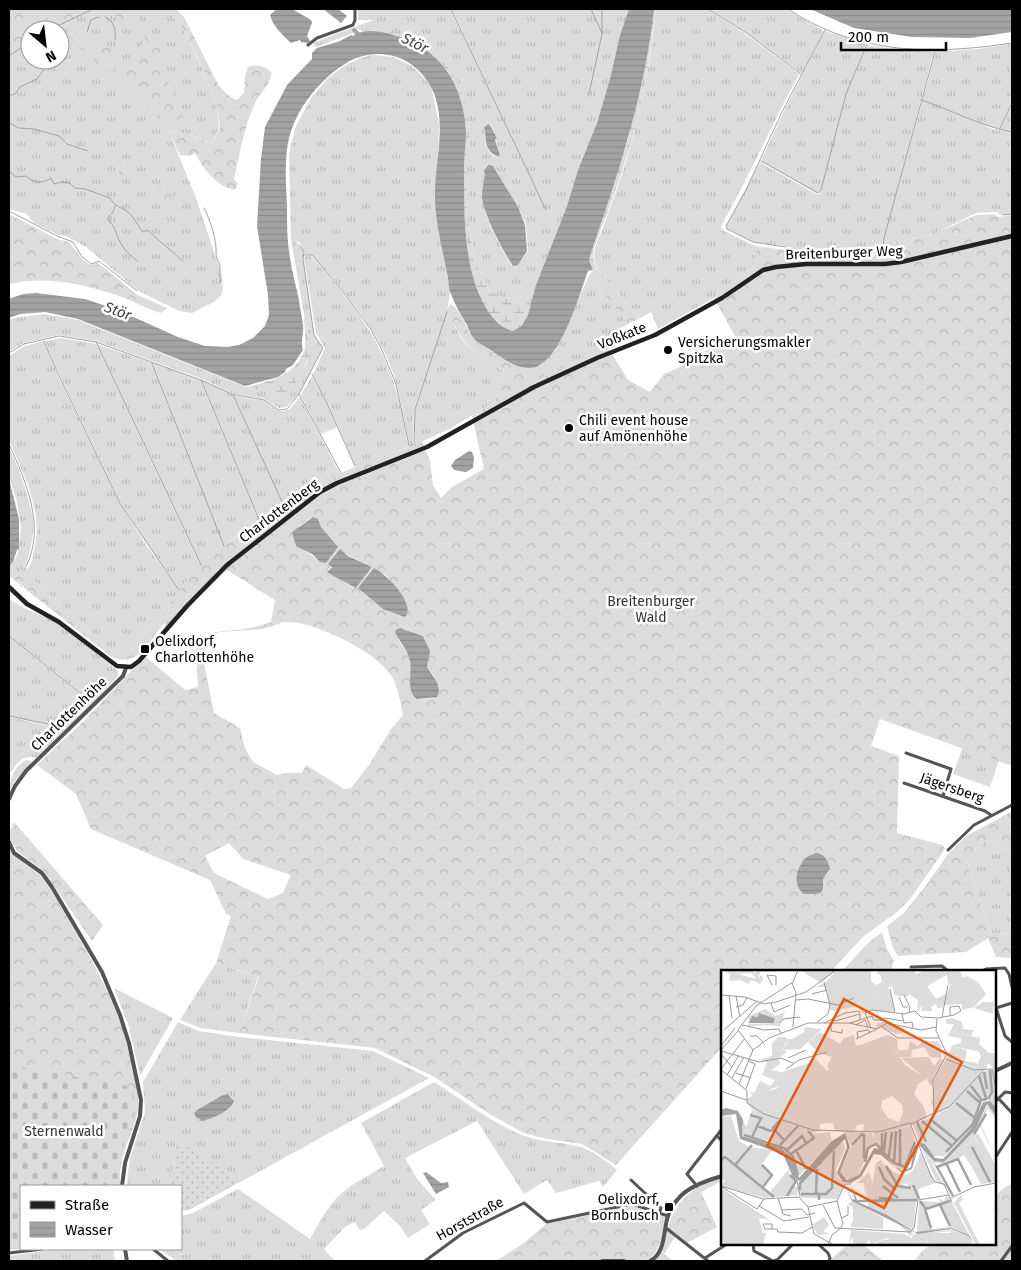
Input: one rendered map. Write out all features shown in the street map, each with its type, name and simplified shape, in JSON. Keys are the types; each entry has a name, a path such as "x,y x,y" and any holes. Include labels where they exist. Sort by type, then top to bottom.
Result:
{"main road":[{"name":"Breitenburger Weg","path":"763,270 806,264 885,264 901,262 1012,236"},
{"name":"Voßkate","path":"484,416 534,387 601,356 655,335 722,298 763,270"},
{"name":"Charlottenberg","path":"126,668 131,668 139,662 165,631 227,565 315,495 435,443 484,416"},
{"path":"9,587 27,604 59,622 118,666 126,668"}],"street":[{"path":"308,45 350,27 355,23 356,9"},
{"name":"Charlottenhöhe","path":"9,799 15,786 26,771 123,676 126,668"},
{"path":"906,753 951,769 943,796"},
{"name":"Jägersberg","path":"904,784 986,811 991,815"},
{"path":"948,850 967,830 1012,805"},
{"path":"9,842 14,852 42,873 52,886 102,972 120,1015 129,1043 141,1100 140,1116 125,1163 122,1185"},
{"path":"911,967 942,966 947,970"},
{"path":"984,970 1006,968 1012,987"},
{"path":"1012,1003 996,1009 1006,1038 1012,1042"},
{"path":"996,1070 1012,1062"},
{"path":"996,1101 1005,1092 1012,1092"},
{"path":"998,1098 1012,1113"},
{"path":"697,1186 687,1174 721,1130"},
{"path":"996,1156 1012,1132"},
{"path":"716,1136 721,1140"},
{"path":"650,1261 655,1258 660,1249 668,1216 678,1198 697,1186 721,1176"},
{"path":"631,1180 661,1208 659,1214"},
{"name":"Horststraße","path":"425,1261 463,1233 524,1203 547,1222 632,1204 668,1216"},
{"path":"666,1228 706,1260 726,1245"},
{"path":"753,1245 754,1251 773,1261 777,1260 792,1245"},
{"path":"819,1245 829,1254 830,1258 828,1261"},
{"path":"1001,1261 1012,1246"},
{"path":"9,1253 34,1250"},
{"path":"154,1250 168,1261"},
{"path":"602,1261 624,1261"}],"green space":[{"path":"9,9 165,9 181,25 199,61 216,103 219,127 212,144 189,134 169,132 195,195 222,276 223,290 221,295 214,302 192,313 179,311 137,290 86,247 68,237 56,234 34,223 27,214 9,209"},
{"path":"9,9 22,9 31,16 32,20 20,20 19,28 9,19"},
{"path":"64,9 94,9 67,20 42,20"},
{"path":"109,9 118,9 137,16 157,38 161,64 175,98 173,106 184,118 184,125 179,129 164,123 123,83 119,73 130,70 138,48 145,40 144,33 137,21 121,20"},
{"path":"165,9 176,9 184,17 219,86 232,98 237,100 244,93 245,76 248,67 260,66 271,72 270,80 255,103 248,121 234,179 238,183 235,190 216,181 206,171 195,153 190,156 180,155 169,132 188,134 212,144 220,127 216,103 199,60 181,25"},
{"path":"358,9 451,9 545,208 452,9 629,9 620,35 597,123 578,170 567,206 536,285 521,297 504,299 490,291 475,261 468,221 468,114 377,30 353,30 354,33 316,47 313,43 373,20 358,20","holes":["491,125 497,138 500,155 498,158 489,152 487,148 484,126","487,165 493,166 518,207 526,225 528,251 518,265 512,266 508,260 494,233 483,205 484,170"]},
{"path":"654,9 656,9 650,51 637,121 623,169 594,248 593,258 597,269 593,270 589,260 629,136 647,55"},
{"path":"656,9 707,9 744,33 799,74 721,226 722,230 755,246 757,265 714,298 658,329 651,312 640,318 597,269 594,258 595,248 624,169 637,121 653,37"},
{"path":"709,9 786,9 824,31 802,74 745,32"},
{"path":"70,30 85,34 93,47 111,46 114,54 108,59 112,62 115,69 111,73 96,63 90,53 80,48 70,37"},
{"path":"377,30 406,35 428,46 445,62 462,90 468,114 468,221 475,261 490,291 504,299 521,297 536,285 527,317 514,331 497,323 485,307 476,286 469,261 464,208 466,132 461,102 457,91 439,60 423,46 392,34 362,31"},
{"path":"20,31 20,50 9,57 9,37"},
{"path":"825,31 866,44 846,94 821,190 816,193 761,161"},
{"path":"1012,44 1012,102 1000,129 981,124 992,129 1012,132 1012,214 1000,215 997,212 976,213 934,234 897,242 884,243 884,238 881,253 840,258 806,259 785,246 753,242 727,229 726,226 760,162 819,194 846,94 867,45 899,50 934,52 885,235 936,52"},
{"path":"372,55 393,57 412,66 431,85 439,125 436,203 450,292 447,312 461,338 469,347 504,371 495,402 449,429 415,445 415,410 431,358 414,409 413,444 409,445 397,385 383,349 350,300 312,255 305,254 301,244 296,240 304,252 303,259 314,335 323,348 299,394 286,407 279,408 264,399 232,393 200,378 96,341 59,335 24,343 9,351 9,321 13,318 45,314 78,320 246,387 270,393 279,400 306,365 314,345 308,337 291,239 289,153 296,126 311,98 327,79 344,66 360,58"},
{"path":"1012,104 1012,132 1001,129"},
{"path":"121,159 143,184 160,198 164,198 164,194 159,186 162,181 168,182 173,195 168,203 162,205 156,199 150,198 143,190 117,171 115,165"},
{"path":"9,214 57,239 69,242 83,260 90,265 97,263 136,294 167,308 161,313 111,293 82,285 53,281 24,281 9,284"},
{"name":"Breitenburger Wald","path":"994,214 998,217 1012,215 1012,766 880,719 871,746 899,756 897,833 942,845 945,849 910,899 898,911 864,936 832,970 721,970 721,1048 616,1165 582,1144 542,1138 524,1133 488,1113 436,1078 375,1048 239,1033 259,977 216,963 231,916 226,914 210,880 91,829 76,794 37,765 83,722 133,669 165,627 166,622 136,656 120,660 110,656 13,579 21,570 79,620 115,655 125,656 150,627 167,617 169,605 199,563 223,545 285,507 311,486 364,463 422,442 430,461 433,485 441,498 452,487 484,469 472,416 495,402 504,371 476,353 464,341 447,312 451,304 462,316 475,340 509,362 528,367 542,364 545,376 609,349 628,380 650,392 664,374 682,366 715,345 725,348 736,338 714,298 757,265 755,246 786,250 797,256 799,253 807,259 874,255 883,252 884,243 934,234 976,215","holes":["310,518 318,519 321,527 335,544 317,560 305,550 298,527","342,552 372,567 356,588 327,571","227,570 275,600 271,622 251,628 217,632 208,637 196,650 198,687 185,690 146,657 174,622","384,573 403,596 407,604 383,609 358,588","284,622 294,622 325,631 362,650 383,666 393,678 403,715 391,729 369,765 351,788 344,789 306,765 302,773 277,775 253,762 245,748 240,728 214,713 202,653 208,638 220,632 263,629","404,629 423,636 428,648 427,667 439,687 433,698 420,699 410,681 411,665 409,656 398,639","229,843 243,859 291,875 283,893 268,899 214,873 205,856","821,853 827,860 829,872 822,882"]},
{"path":"305,256 311,256 324,271 349,301 370,331 387,365 399,399 408,447 356,467 327,401 313,375 325,348 316,333"},
{"path":"597,269 640,318 628,324 589,276 593,270"},
{"path":"589,276 628,324 621,328 609,349 545,377 542,364 555,350"},
{"path":"304,316 308,337 314,345 315,351 309,357 289,396 285,400 279,400 270,393 246,387 280,377 300,360 305,348"},
{"path":"61,338 96,344 199,563 180,590 122,505 60,376 45,341"},
{"path":"44,341 58,376 121,505 146,545 180,591 169,605 167,617 150,627 125,656 115,655 79,620 21,570 13,579 9,576 9,569 18,554 21,527 17,502 9,477 9,447 24,484 32,513 33,533 25,567 27,569 32,562 37,533 36,516 29,487 9,440 9,356 25,346"},
{"path":"97,344 152,363 221,539 153,363 200,380 259,521 200,563"},
{"path":"312,376 326,401 337,427 321,434 301,395"},
{"path":"201,380 232,394 285,507 260,521"},
{"path":"233,395 264,401 279,411 290,409 300,397 340,474 311,486 285,507"},
{"path":"9,599 26,609 61,624 118,671 118,676 93,703 9,636"},
{"path":"9,637 92,704 67,728 9,716"},
{"path":"9,717 65,729 36,758 24,758 9,772"},
{"path":"963,747 999,760 990,787 953,774"},
{"path":"27,760 33,762 14,782 9,793 13,774 22,762"},
{"path":"1011,812 1012,853 986,840 967,862 991,933 1012,934 1012,958 996,957 988,938 966,952 898,956 893,948 887,926 903,914 948,854 966,836"},
{"path":"14,822 103,925 92,941 44,871 18,852 9,834"},
{"path":"986,840 1012,853 1012,934 991,933 967,862"},
{"path":"9,849 13,855 41,876 50,888 107,990 128,1044 135,1072 138,1108 122,1160 120,1185 20,1185 20,1249 9,1250"},
{"path":"882,932 887,949 894,961 891,970 843,970 869,942"},
{"path":"216,963 258,977 239,1033 201,1028 180,1020"},
{"path":"114,988 173,1018 140,1076 129,1027"},
{"path":"178,1022 199,1031 239,1037 373,1051 429,1078 242,1181 176,1141 171,1185 127,1185 130,1158 145,1112 143,1082","holes":["221,1096 234,1104 206,1120 199,1120 194,1113"]},
{"name":"Sternenwald","path":"9,1065 132,1087 136,1109 121,1153 118,1185 20,1185 20,1246 9,1247"},
{"path":"434,1082 490,1119 513,1131 531,1138 588,1150 617,1170 603,1187 599,1181 556,1193 547,1180 524,1194 477,1121 405,1158 417,1179 436,1200 421,1210 430,1224 408,1238 400,1226 384,1211 364,1229 360,1230 355,1222 346,1226 324,1249 335,1261 177,1261 160,1250 182,1250 182,1216 193,1213 238,1189 310,1239 336,1198 351,1186 384,1166 361,1123"},
{"path":"176,1140 242,1181 189,1210 182,1211 182,1185 171,1185"},
{"path":"721,1177 721,1182 701,1192 717,1227 687,1243 668,1228 671,1218 688,1195 695,1189"},
{"path":"1012,1183 1012,1261 915,1261 923,1251 935,1245 996,1245 996,1196"},
{"path":"632,1206 665,1217 658,1247 652,1257 647,1260 496,1261 524,1243 546,1224"},
{"path":"667,1230 675,1237 664,1254 673,1261 653,1261 656,1259"},
{"path":"847,1245 863,1245 884,1261 831,1261"},
{"path":"51,1250 113,1250 115,1261 9,1261 9,1256"}],"water":[{"path":"277,9 292,9 311,20 312,23 307,36 310,41 308,43 301,42 300,40 291,43 279,31 270,15"},
{"path":"323,9 338,9 347,16 341,23"},
{"name":"Stör","path":"629,9 654,9 638,100 622,159 589,260 593,270 588,271 573,313 558,345 549,357 539,365 528,368 517,366 478,343 472,337 456,306 449,289 436,211 435,189 440,122 438,107 433,91 425,77 412,65 397,57 380,54 356,58 329,76 311,94 298,115 289,138 286,155 288,239 303,322 303,350 293,365 278,377 245,386 78,319 45,312 20,314 9,318 9,299 23,294 36,293 85,299 118,310 178,337 205,346 227,347 239,345 253,338 265,326 269,315 268,295 257,226 265,127 287,85 312,59 312,53 317,48 340,41 357,33 372,31 393,35 410,41 424,49 446,70 454,84 460,99 466,133 464,202 466,240 473,276 478,293 486,308 501,326 514,331 522,325 528,315 536,285 597,123 620,35"},
{"path":"810,9 1012,9 1012,32 970,38 912,37 854,28"},
{"path":"488,124 497,138 495,140 500,155 498,157 490,151 486,144 484,127"},
{"path":"488,165 493,166 518,207 525,225 527,251 518,265 513,266 504,252 483,205 484,170"},
{"path":"469,451 472,452 474,457 473,468 466,472 454,470 451,466 455,460"},
{"path":"9,479 19,519 19,549 9,567"},
{"path":"313,517 318,519 321,527 338,547 326,563 320,562 312,554 296,546 292,532"},
{"path":"340,549 348,556 372,567 356,588 327,572 332,567 328,564"},
{"path":"374,568 386,576 404,597 408,611 405,617 383,609 358,588"},
{"path":"400,628 423,636 430,651 427,667 439,689 437,697 417,699 413,695 410,685 411,668 409,657 395,632"},
{"path":"817,853 826,858 830,869 823,879 823,889 821,892 817,894 804,894 798,886 798,871 806,858"},
{"path":"227,1094 234,1101 225,1111 202,1121 196,1117 194,1113 197,1110"},
{"path":"426,1172 441,1183 448,1182 449,1187 436,1194 423,1173"}],"waterway":[{"path":"70,20 93,9"},
{"path":"451,9 546,210"},
{"path":"591,9 602,33"},
{"path":"589,94 602,34 602,9"},
{"path":"708,9 745,32 802,75"},
{"path":"788,9 814,24 841,35 868,43 896,48 953,49 1012,43"},
{"path":"87,32 91,20 99,17"},
{"path":"105,17 111,21 114,27 115,40"},
{"path":"354,30 361,37"},
{"path":"797,253 785,247 753,242 727,229 726,226 746,190 782,112 825,30"},
{"path":"761,161 818,193 821,190 846,94 867,44"},
{"path":"9,56 20,49"},
{"path":"883,252 884,238 935,52"},
{"path":"9,96 15,94 20,87 37,79 44,70"},
{"path":"921,100 989,126 1012,132"},
{"path":"1000,129 1012,103"},
{"path":"9,123 19,128 34,129 59,136 67,144 88,151"},
{"path":"9,171 16,177 26,176 35,181 41,182 51,178 54,184 61,182 70,183 75,188 85,189 110,198 116,205 130,214 143,232 147,230 183,261"},
{"path":"115,206 109,216 109,221 124,248 137,261"},
{"path":"204,208 214,237 221,282"},
{"path":"9,211 57,236 73,242 82,257 91,264 99,261 137,291"},
{"path":"1003,215 1012,214"},
{"path":"9,353 24,344 59,336 96,342 201,380 232,394 264,400 279,410 287,409 299,394 323,348 314,335 303,259 304,252 300,245"},
{"path":"304,255 312,255 344,293 370,328 381,348 396,384 409,446 414,444 415,409 447,312"},
{"path":"44,341 121,505 179,590"},
{"path":"96,342 201,565"},
{"path":"152,363 224,546"},
{"path":"312,374 355,466"},
{"path":"201,380 260,522"},
{"path":"299,394 341,473"},
{"path":"233,395 285,508"},
{"path":"9,444 22,473 34,520 32,552 26,567"},
{"path":"9,636 92,703"},
{"path":"9,716 57,726"}],"place":[{"name":"Versicherungsmakler Spitzka","path":"668,350"},
{"name":"Chili event house auf Amönenhöhe","path":"569,428"},
{"name":"Oelixdorf, Charlottenhöhe","path":"145,649"},
{"name":"Oelixdorf, Bornbusch","path":"669,1207"}]}
